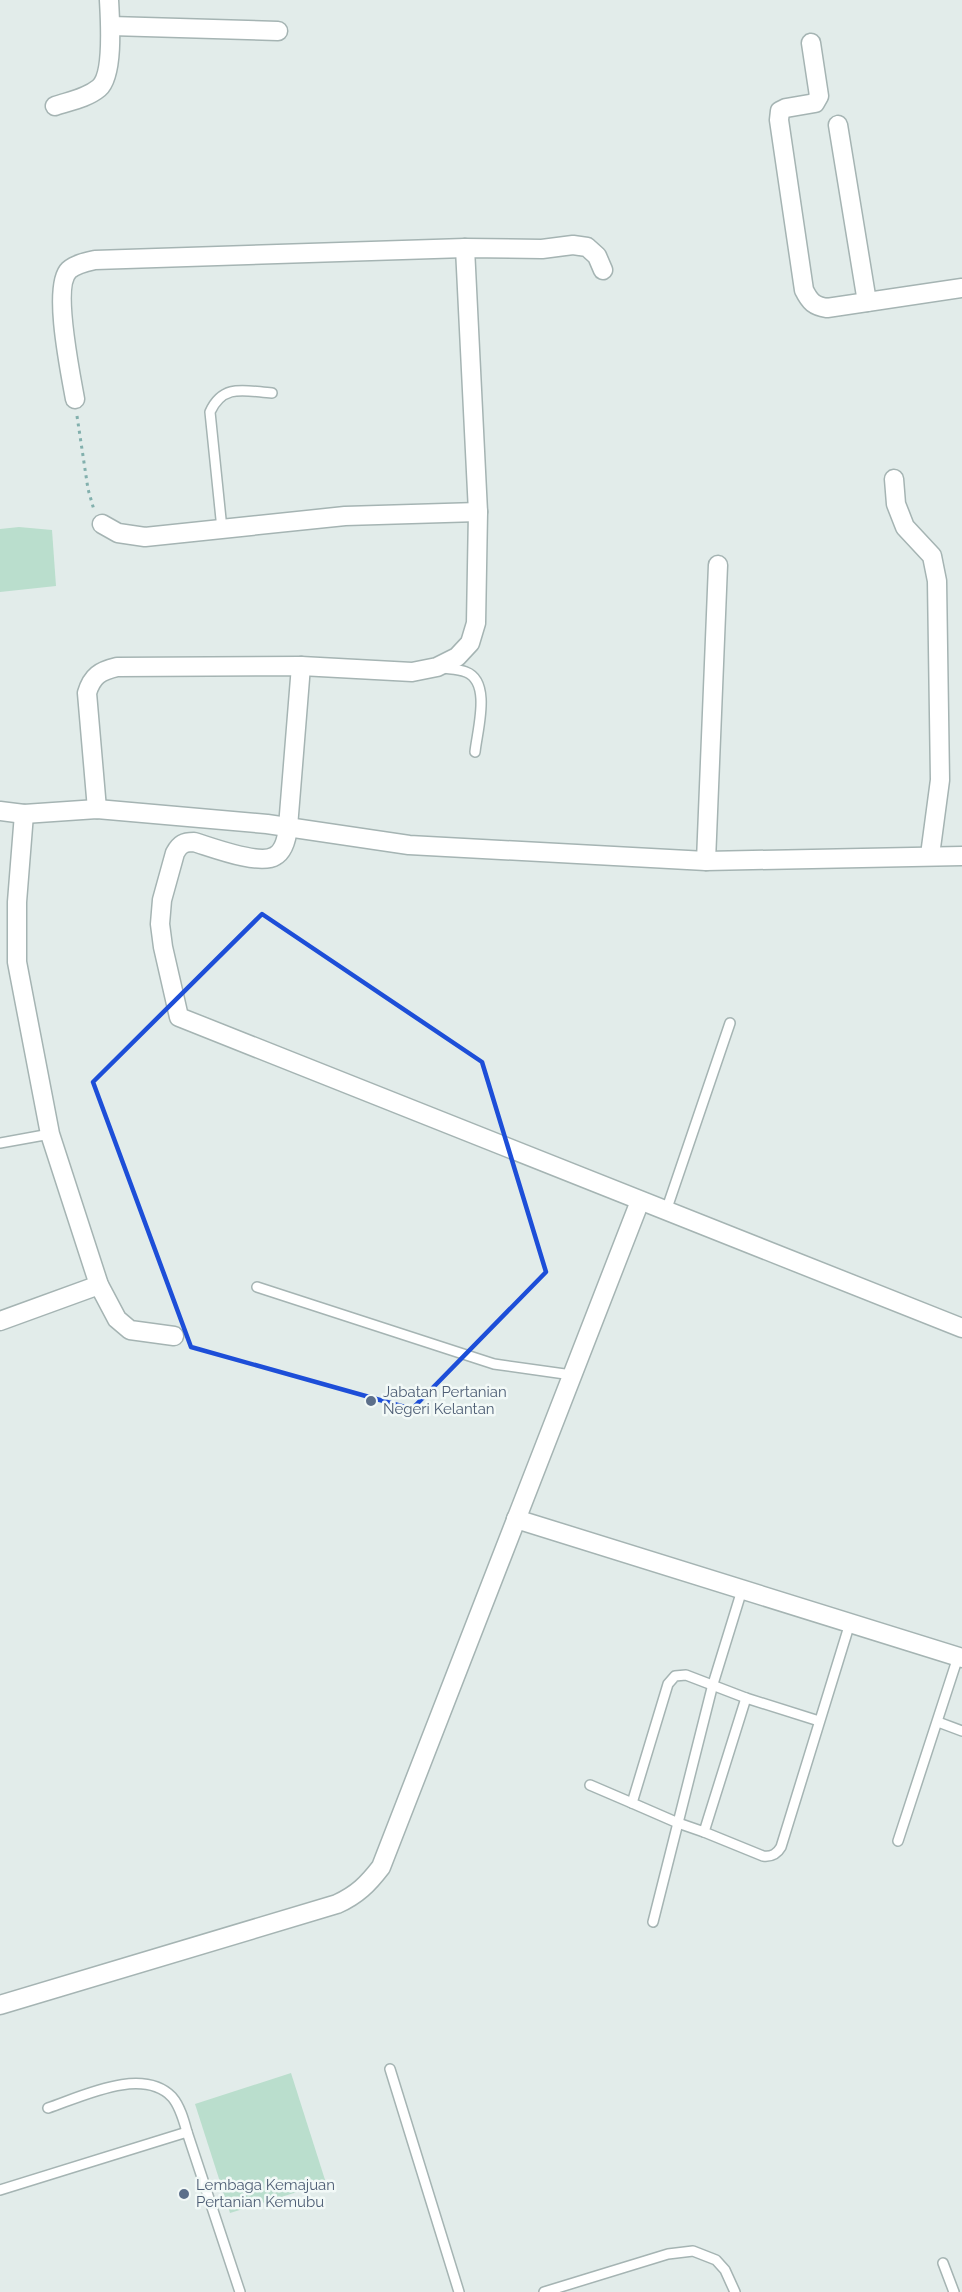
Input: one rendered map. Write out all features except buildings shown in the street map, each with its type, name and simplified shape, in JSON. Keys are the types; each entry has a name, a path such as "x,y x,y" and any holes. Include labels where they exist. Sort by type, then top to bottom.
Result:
{"street":[{"path":"56,106 86,96 101,87 106,75 111,26 109,0"},
{"path":"111,26 278,31"},
{"path":"811,43 819,96 815,103 780,111 779,120 804,290 810,302 818,307 827,308 962,288"},
{"path":"838,125 867,302"},
{"path":"75,399 62,310 62,286 68,272 80,264 95,260 465,248 542,249 573,245 587,247 597,256 603,270"},
{"path":"97,809 87,693 91,680 103,670 117,667 301,666 412,672 437,667 457,657 470,643 476,623 477,512 465,248"},
{"path":"894,479 896,504 905,527 921,541 932,556 937,581 940,780 930,855"},
{"path":"102,524 118,533 145,537 345,516 477,512"},
{"path":"706,861 718,565"},
{"path":"301,666 288,827 280,852 273,858 257,859 194,842 184,842 178,846 162,900 160,924 179,1017 962,1328"},
{"path":"0,811 24,814 97,809 288,827 409,845 706,861 962,856"},
{"path":"24,814 17,902 17,962 50,1134 99,1285 122,1325 130,1330 174,1336"},
{"path":"0,2005 337,1904 352,1897 367,1885 381,1867 640,1201"},
{"path":"0,1322 99,1285"},
{"path":"516,1519 960,1658"}],"lane":[{"path":"222,529 210,412 215,401 225,393 239,390 272,393"},
{"path":"437,667 467,672 476,679 482,700 475,752"},
{"path":"666,1211 730,1023"},
{"path":"0,1143 50,1134"},
{"path":"257,1287 494,1364 572,1376"},
{"path":"653,1922 713,1684 742,1590"},
{"path":"590,1785 763,1856 774,1855 778,1852 850,1623"},
{"path":"898,1841 960,1658"},
{"path":"632,1803 671,1679 675,1676 686,1675 746,1698 819,1721"},
{"path":"704,1832 746,1698"},
{"path":"938,1722 962,1731"},
{"path":"390,2069 459,2292"},
{"path":"48,2108 105,2088 135,2083 153,2086 172,2097 181,2114 240,2292"},
{"path":"0,2190 187,2132"},
{"path":"544,2292 668,2254 693,2251 717,2260 735,2292"},
{"path":"943,2263 954,2292"}],"path":[{"path":"75,399 88,489 93,508 102,524"}],"highlighted area":[{"path":"262,914 482,1062 546,1272 412,1409 191,1347 93,1082"}],"green space":[{"path":"19,527 52,530 56,586 0,592 0,529"},
{"path":"291,2073 326,2183 230,2213 195,2104"}],"place":[{"name":"Jabatan Pertanian Negeri Kelantan","path":"371,1401"},
{"name":"Lembaga Kemajuan Pertanian Kemubu","path":"184,2194"}]}
